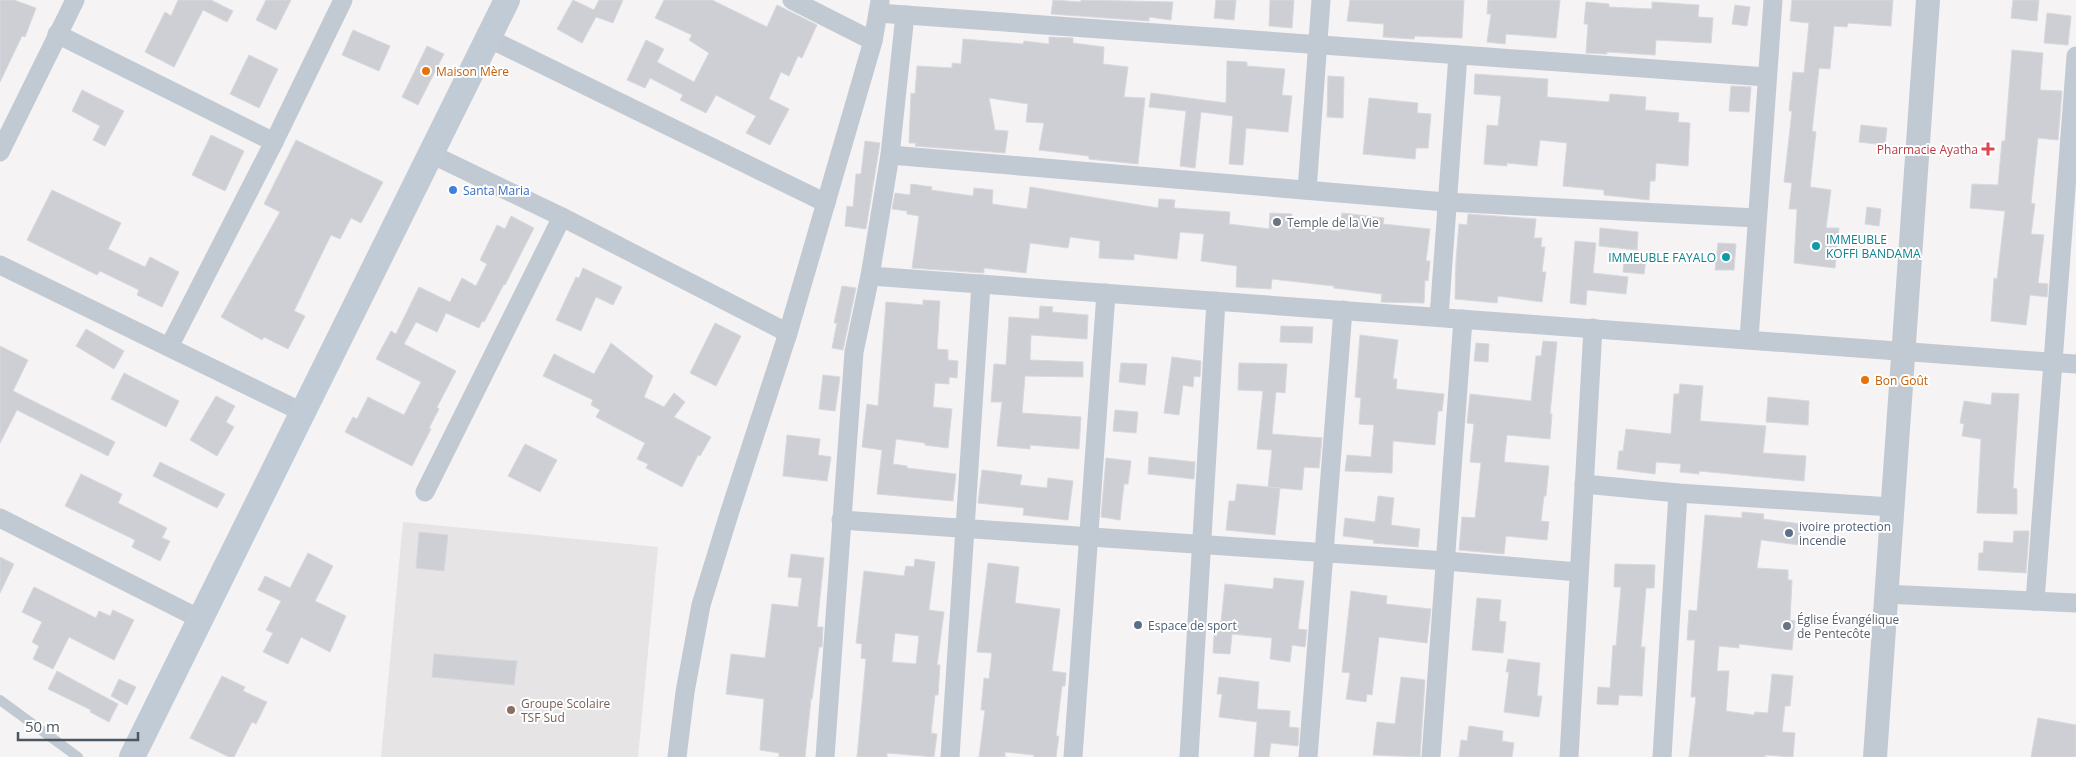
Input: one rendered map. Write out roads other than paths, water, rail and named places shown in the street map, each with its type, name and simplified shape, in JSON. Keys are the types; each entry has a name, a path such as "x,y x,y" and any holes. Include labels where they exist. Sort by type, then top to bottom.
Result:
{"main road":[{"path":"132,757 508,0"}],"street":[{"path":"0,152 75,0"},
{"path":"169,347 274,142 343,0"},
{"path":"792,0 873,41"},
{"path":"1307,190 1321,0"},
{"path":"1749,339 1773,0"},
{"path":"1874,757 1928,0"},
{"path":"676,757 685,692 701,605 788,333 873,41 879,6 905,15 1767,78"},
{"path":"825,757 854,352 870,276 890,155 905,15"},
{"path":"57,34 274,142"},
{"path":"488,38 826,203"},
{"path":"1439,317 1458,55"},
{"path":"2035,601 2053,362 2069,242 2076,56"},
{"path":"431,154 562,217 788,333"},
{"path":"890,155 1446,202 1757,218"},
{"path":"425,492 562,217"},
{"path":"0,265 302,412"},
{"path":"870,276 2076,364"},
{"path":"950,757 981,284"},
{"path":"1073,757 1106,292"},
{"path":"1189,757 1216,301"},
{"path":"1308,757 1343,310"},
{"path":"1431,757 1462,319"},
{"path":"1569,757 1593,328"},
{"path":"1584,484 1678,493 1891,507"},
{"path":"1662,757 1678,493"},
{"path":"0,518 200,619"},
{"path":"841,520 1446,561 1579,572"},
{"path":"1885,594 2076,603"}],"lane":[{"path":"0,700 78,757"}],"place":[{"name":"Maison Mère","path":"426,71"},
{"name":"Pharmacie Ayatha","path":"1988,149"},
{"name":"Santa Maria","path":"453,190"},
{"name":"Temple de la Vie","path":"1277,222"},
{"name":"IMMEUBLE KOFFI BANDAMA","path":"1816,246"},
{"name":"IMMEUBLE FAYALO","path":"1726,257"},
{"name":"Bon Goût","path":"1865,380"},
{"name":"ivoire protection incendie","path":"1789,533"},
{"name":"Espace de sport","path":"1138,625"},
{"name":"Église Évangélique de Pentecôte","path":"1787,626"},
{"name":"Groupe Scolaire TSF Sud","path":"511,710"}]}
